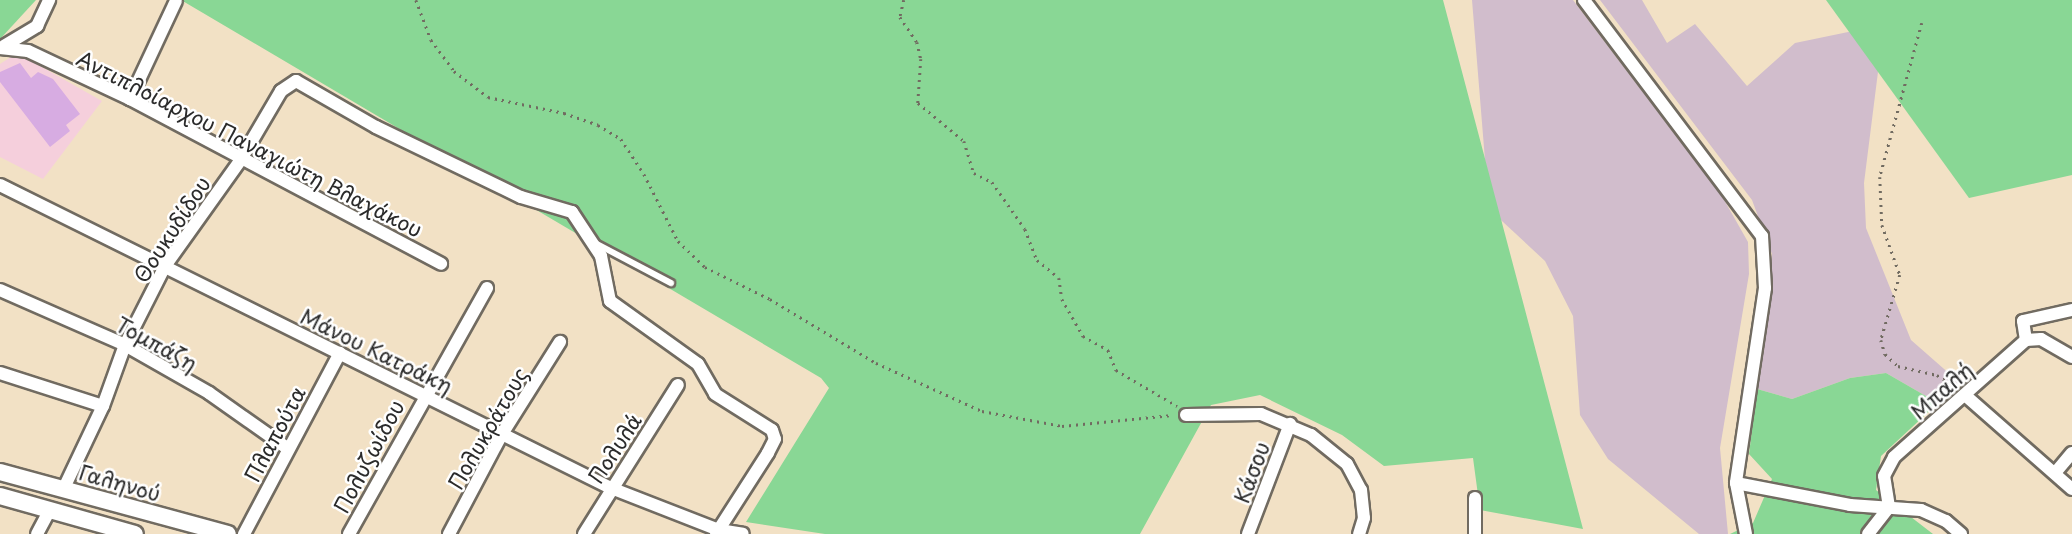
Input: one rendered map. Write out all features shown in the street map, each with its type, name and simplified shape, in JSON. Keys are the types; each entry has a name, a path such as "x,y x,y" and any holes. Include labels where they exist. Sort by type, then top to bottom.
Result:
{"street":[{"path":"0,48 37,26 50,0"},
{"path":"1584,0 1762,236 1765,288 1736,484 1746,534"},
{"path":"131,99 176,1"},
{"name":"Αντιπλοίαρχου Παναγιώτη Βλαχάκου","path":"0,48 28,51 131,99 240,161 441,264"},
{"name":"Θουκυδίδου","path":"64,488 103,406 125,345 165,266 240,161 281,91 296,81 376,127 521,197 572,212 595,243"},
{"name":"Μάνου Κατράκη","path":"0,184 611,488 718,532 743,534"},
{"path":"595,243 610,301 698,364 715,394 772,430 771,446 718,532"},
{"name":"Πολυζωίδου","path":"349,534 424,394 486,288"},
{"name":"Τομπάζη","path":"0,290 125,345 209,393 286,448"},
{"name":"Μπαλή","path":"1889,507 1884,476 1887,466 2026,340 2023,321 2072,310"},
{"path":"2026,340 2041,339 2072,357"},
{"name":"Πολυκράτους","path":"449,534 502,435 560,342"},
{"name":"Πλαπούτα","path":"244,534 286,448 340,353"},
{"path":"0,373 103,406"},
{"name":"Πολυλά","path":"584,534 678,385"},
{"path":"1966,396 2072,489"},
{"path":"1184,415 1261,414 1290,425 1347,464 1364,502 1359,534"},
{"name":"Κάσου","path":"1248,534 1290,425"},
{"path":"2055,474 2072,453"},
{"name":"Γαληνού","path":"0,472 228,534"},
{"path":"1736,484 1850,505 1930,512 1961,534"},
{"path":"0,496 135,534"},
{"path":"1475,498 1475,534"},
{"path":"1868,534 1889,507"},
{"path":"37,534 50,510"}],"lane":[{"path":"595,243 671,283"}],"path":[{"path":"416,0 431,40 454,71 488,97 564,113 598,124 621,139 644,174 678,241 705,267 770,299 876,363 982,411 1062,426 1184,415 1178,406 1116,370 1108,350 1083,337 1062,299 1059,278 1037,260 1025,229 992,182 974,173 964,141 918,103 921,59 917,42 900,18 904,0"},
{"path":"1922,23 1879,185 1882,225 1900,275 1899,290 1883,322 1881,340 1885,354 1898,366 1937,374 1966,396"}],"shaded area":[{"path":"1472,0 1573,0 1723,198 1748,242 1749,274 1720,448 1728,534 1699,534 1608,459 1580,415 1573,316 1545,261 1489,209"},
{"path":"1600,0 1642,0 1667,43 1695,24 1747,86 1795,43 1853,31 1880,56 1864,183 1866,228 1911,340 1960,383 1938,403 1886,373 1850,378 1792,399 1757,389 1772,254 1752,200"},
{"path":"17,53 102,101 43,179 0,157 0,64"}],"green space":[{"path":"0,0 36,0 1,38 0,38"},
{"path":"181,0 1443,0 1583,529 1480,510 1473,458 1384,466 1342,435 1260,395 1211,405 1140,534 825,534 746,522 829,388 821,378"},
{"path":"1826,0 2072,0 2072,175 1969,198"},
{"path":"1886,373 1938,403 1881,456 1876,490 1933,534 1730,534 1753,523 1772,479 1749,454 1757,389 1792,399 1850,378"}],"building":[{"path":"20,63 31,78 38,72 53,79 80,114 66,125 70,131 50,147 0,82 0,72"}]}
